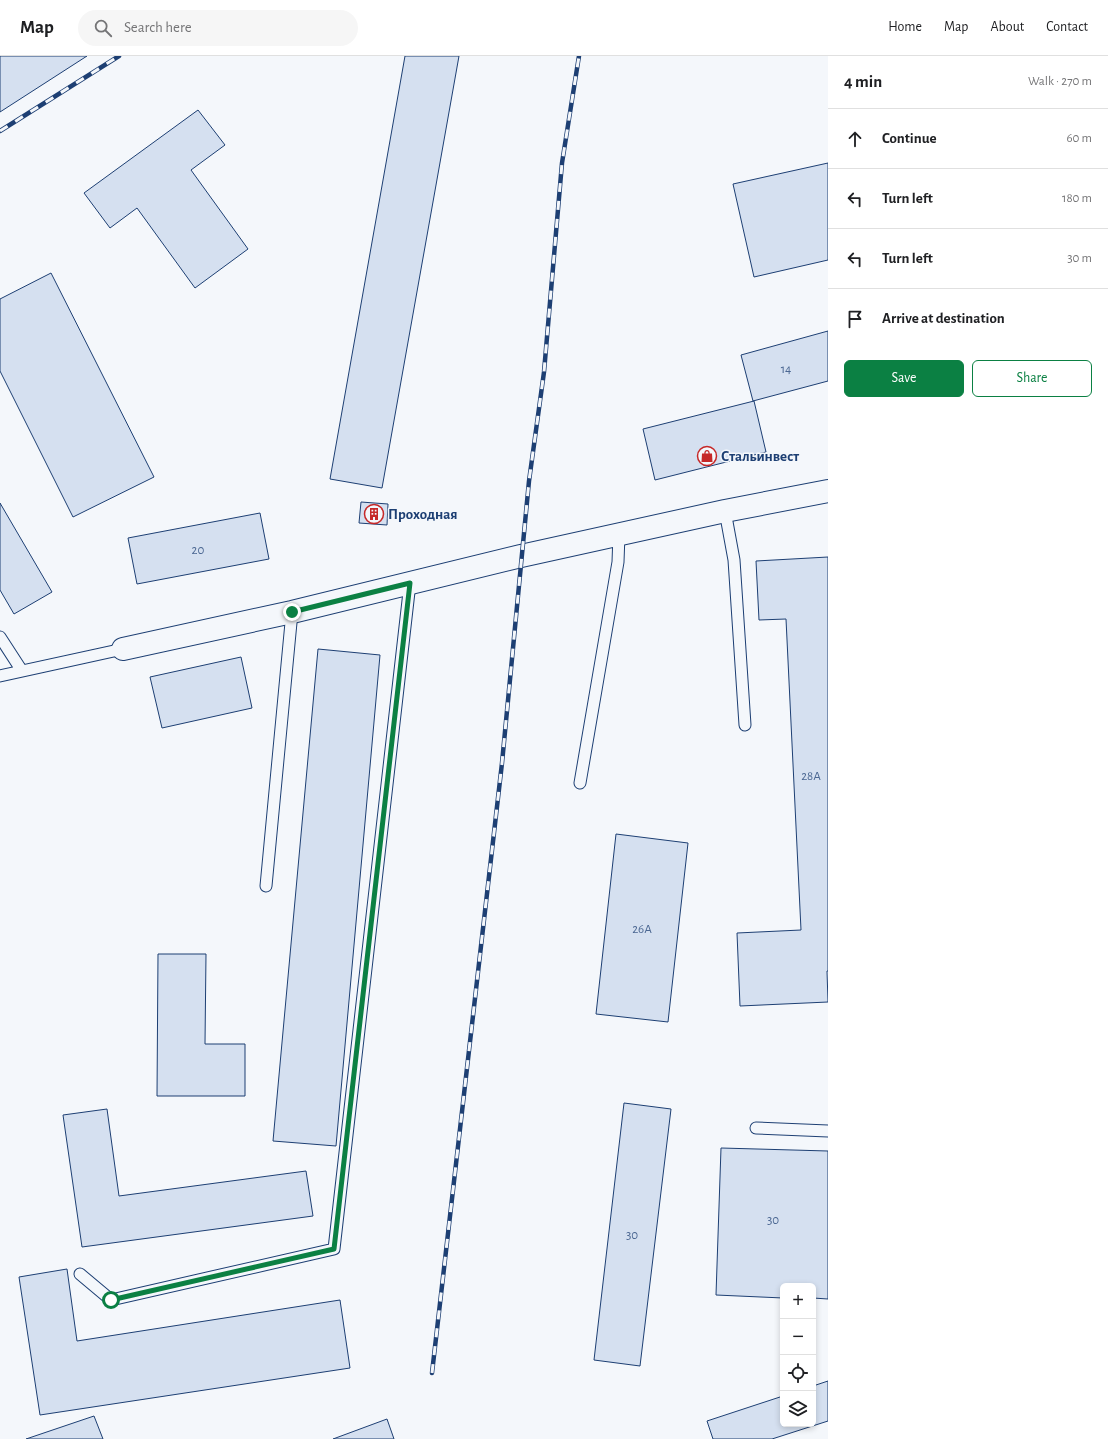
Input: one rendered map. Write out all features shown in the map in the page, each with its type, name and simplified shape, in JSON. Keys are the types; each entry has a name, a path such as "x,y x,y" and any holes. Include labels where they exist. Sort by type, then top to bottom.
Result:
{"street":[{"path":"123,649 292,612 619,534 828,491"}],"lane":[{"path":"725,511 734,560 745,725"},
{"path":"580,783 618,562 619,534"},
{"path":"80,1274 111,1300 334,1249 410,583"},
{"path":"266,886 292,612"},
{"path":"0,637 22,671"},
{"path":"0,676 123,649"},
{"path":"756,1128 828,1131"}],"building":[{"path":"0,56 87,56 0,112"},
{"path":"405,56 459,56 382,488 330,479"},
{"path":"198,110 225,145 191,170 248,249 195,288 137,208 110,228 84,193"},
{"path":"828,163 828,260 754,277 733,184"},
{"path":"51,273 154,477 73,517 0,371 0,299"},
{"path":"828,331 828,381 753,401 741,355"},
{"path":"754,401 766,452 655,480 643,429"},
{"name":"Проходная","path":"361,502 388,504 387,525 359,523"},
{"path":"0,503 52,592 14,614 0,590"},
{"path":"260,513 269,559 137,584 128,538"},
{"path":"828,557 828,1002 740,1006 737,933 801,930 786,619 759,620 756,561"},
{"path":"318,649 380,655 336,1146 273,1141"},
{"path":"241,657 252,708 162,728 150,677"},
{"path":"616,834 688,843 668,1022 596,1014"},
{"path":"158,954 206,954 205,1044 245,1044 245,1096 157,1096"},
{"path":"624,1103 671,1109 640,1366 594,1360"},
{"path":"107,1109 119,1196 306,1171 313,1216 82,1247 63,1115"},
{"path":"721,1148 828,1151 828,1299 816,1298 816,1283 780,1283 780,1298 716,1295"},
{"path":"67,1269 77,1341 340,1300 350,1368 40,1415 19,1277"},
{"path":"828,1381 828,1421 816,1425 816,1391 816,1385"},
{"path":"780,1397 780,1427 809,1427 772,1439 713,1439 707,1421"},
{"path":"94,1416 103,1439 26,1439"},
{"path":"387,1419 394,1439 333,1439"}],"railway":[{"path":"0,131 119,56"},
{"path":"432,1373 502,763 529,481 544,372 562,163 579,56"}],"place":[{"name":"Стальинвест","path":"707,456"},
{"name":"Проходная","path":"374,514"}],"route":[{"path":"111,1300 334,1249 410,583 292,612"}]}
